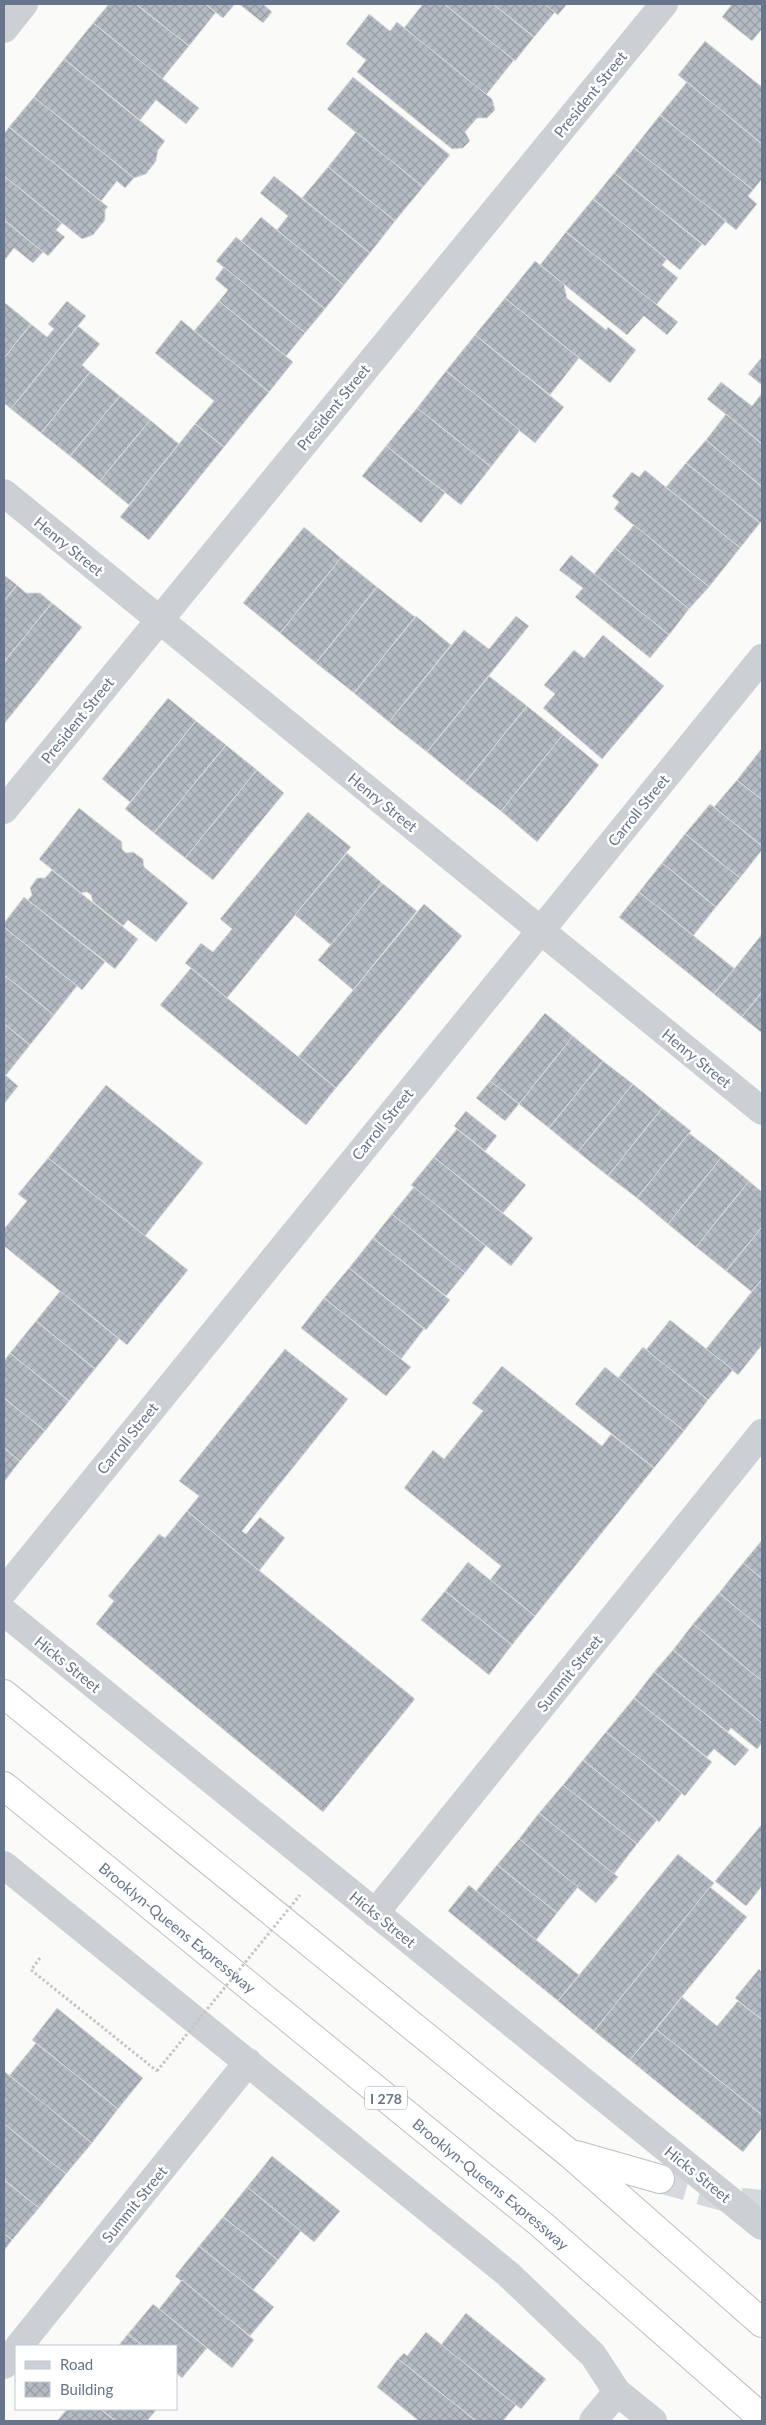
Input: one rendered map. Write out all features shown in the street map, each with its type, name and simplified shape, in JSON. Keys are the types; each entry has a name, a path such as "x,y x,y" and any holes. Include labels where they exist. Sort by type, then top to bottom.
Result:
{"highway":[{"path":"4,1694 570,2154 762,2323"},
{"name":"Brooklyn-Queens Expressway","path":"4,1786 534,2219 762,2418"},
{"path":"570,2154 660,2179"}],"street":[{"path":"4,29 24,4"},
{"name":"President Street","path":"4,810 158,619 664,4"},
{"name":"Henry Street","path":"4,493 762,1112"},
{"name":"Carroll Street","path":"4,1591 539,929 762,658"},
{"name":"Summit Street","path":"375,1913 762,1433"},
{"name":"Hicks Street","path":"4,1612 375,1913 759,2218"},
{"path":"4,1865 508,2274 593,2355 617,2392 653,2421"},
{"name":"Summit Street","path":"20,2345 248,2062"},
{"path":"4,2365 15,2351"},
{"path":"593,2421 617,2392"}],"path":[{"path":"40,1958 31,1970 157,2071 300,1895"}],"building":[{"path":"109,4 136,4 189,46 162,79 93,23"},
{"path":"136,4 205,4 216,12 189,46"},
{"path":"205,4 235,4 223,18"},
{"path":"239,4 263,4 272,12 263,23"},
{"path":"423,4 444,4 514,60 486,95 404,28"},
{"path":"444,4 493,4 534,37 515,61"},
{"path":"493,4 544,4 555,12 534,37"},
{"path":"544,4 567,4 558,15"},
{"path":"732,4 762,4 762,29 752,41 722,17"},
{"path":"369,14 390,31 397,22 492,99 495,110 487,118 477,118 465,132 470,141 463,148 452,149 357,72 366,60 346,44"},
{"path":"93,23 199,108 186,124 156,100 140,120 64,59"},
{"path":"705,41 762,87 762,144 678,75"},
{"path":"64,59 165,141 158,150 156,161 146,174 134,178 34,97"},
{"path":"353,77 450,155 423,187 327,109"},
{"path":"687,82 762,144 762,179 753,190 660,115"},
{"path":"34,97 134,178 125,188 117,181 101,201 9,127"},
{"path":"660,115 753,190 748,196 757,204 736,230 634,148"},
{"path":"9,127 108,207 105,210 105,220 93,235 82,239 4,176 4,134"},
{"path":"356,132 423,187 395,221 328,167"},
{"path":"634,148 726,221 705,246 614,173"},
{"path":"328,167 395,221 370,253 302,198"},
{"path":"614,173 702,244 680,270 593,199"},
{"path":"4,176 62,223 56,230 65,237 48,256 4,220"},
{"path":"274,176 370,253 344,285 277,230 288,216 260,193"},
{"path":"593,199 667,259 662,265 678,278 656,305 566,232"},
{"path":"261,217 344,285 325,309 241,241"},
{"path":"4,220 43,252 33,263 14,248 4,261"},
{"path":"566,232 678,322 667,335 644,316 627,335 540,265"},
{"path":"236,237 325,309 305,333 216,261"},
{"path":"535,261 564,284 567,298 606,330 608,327 636,350 610,383 505,298"},
{"path":"224,267 305,333 286,356 219,301 228,290 215,279"},
{"path":"505,298 579,358 550,395 475,335"},
{"path":"67,301 86,316 11,409 4,403 4,358 31,324 47,337 54,329 48,324"},
{"path":"219,301 293,362 269,392 194,331"},
{"path":"4,302 31,324 4,358"},
{"path":"181,320 269,392 224,447 195,424 214,401 155,353"},
{"path":"78,326 100,344 82,365 90,372 41,433 11,409"},
{"path":"475,335 564,407 535,443 446,371"},
{"path":"762,357 762,385 748,374"},
{"path":"446,371 520,430 491,467 417,408"},
{"path":"90,372 120,396 70,456 41,433"},
{"path":"721,382 752,406 762,393 762,444 707,399"},
{"path":"120,396 150,420 100,481 70,456"},
{"path":"417,408 491,467 461,505 386,446"},
{"path":"726,414 762,444 762,487 706,440"},
{"path":"150,420 179,444 129,505 100,481"},
{"path":"195,424 224,447 149,540 120,517"},
{"path":"706,440 762,487 762,521 760,523 686,463"},
{"path":"386,446 445,493 421,523 362,476"},
{"path":"686,463 760,523 740,548 666,487"},
{"path":"645,470 740,548 709,587 614,509 619,502 612,496 632,472 639,477"},
{"path":"634,525 709,587 689,609 615,548"},
{"path":"304,527 341,558 280,633 243,603"},
{"path":"615,548 689,609 669,635 594,574"},
{"path":"571,555 669,635 650,658 575,597 583,588 559,570"},
{"path":"341,558 377,587 316,663 280,633"},
{"path":"4,575 17,585 4,601"},
{"path":"17,585 26,593 40,593 52,603 4,662 4,601"},
{"path":"377,587 415,617 354,693 316,663"},
{"path":"52,603 82,627 4,724 4,662"},
{"path":"416,616 451,645 389,722 354,693"},
{"path":"516,616 529,626 427,752 389,722 464,630 489,649"},
{"path":"603,635 664,686 602,759 543,708 555,694 544,685 574,650 584,658"},
{"path":"489,676 527,706 465,783 427,752"},
{"path":"168,698 196,721 130,802 102,779"},
{"path":"527,706 563,735 501,811 465,783"},
{"path":"196,721 226,745 154,833 125,809"},
{"path":"563,735 599,765 537,842 501,811"},
{"path":"226,745 257,770 185,858 154,833"},
{"path":"762,748 762,800 737,780"},
{"path":"257,770 284,793 213,880 185,858"},
{"path":"737,780 762,800 762,846 714,807"},
{"path":"710,804 762,846 762,850 740,878 685,834"},
{"path":"79,808 122,842 122,849 126,853 133,852 143,859 144,867 188,903 156,942 128,920 123,926 93,902 91,895 87,892 81,893 39,859"},
{"path":"308,812 351,847 227,998 185,963 201,943 213,952 232,929 220,919"},
{"path":"685,834 740,878 716,907 662,863"},
{"path":"347,853 382,883 331,945 295,915"},
{"path":"662,863 716,907 693,936 639,892"},
{"path":"52,870 138,939 115,969 28,900 32,895 30,888 37,878 45,878"},
{"path":"382,883 417,911 353,990 318,960"},
{"path":"639,892 735,969 714,994 619,917"},
{"path":"24,897 105,962 82,990 4,927 4,923"},
{"path":"424,904 462,936 336,1088 298,1057"},
{"path":"4,927 77,986 54,1015 4,975"},
{"path":"762,934 762,992 742,1017 714,994"},
{"path":"191,968 336,1088 306,1125 160,1005"},
{"path":"4,975 54,1015 30,1045 4,1024"},
{"path":"762,992 762,1033 742,1017"},
{"path":"545,1013 573,1036 519,1104 490,1081"},
{"path":"4,1024 30,1045 6,1075 4,1074"},
{"path":"573,1036 603,1061 549,1128 519,1104"},
{"path":"603,1061 633,1084 578,1152 549,1128"},
{"path":"4,1074 18,1086 4,1104"},
{"path":"490,1081 519,1104 505,1121 476,1098"},
{"path":"633,1084 662,1108 608,1176 578,1152"},
{"path":"106,1085 203,1163 145,1236 48,1158"},
{"path":"662,1108 691,1131 637,1198 608,1176"},
{"path":"466,1111 497,1136 485,1151 454,1126"},
{"path":"457,1129 526,1185 503,1213 434,1157"},
{"path":"689,1133 721,1158 668,1224 637,1198"},
{"path":"434,1157 533,1238 511,1266 411,1185"},
{"path":"48,1158 188,1270 127,1345 4,1246 4,1229 27,1201 18,1194"},
{"path":"721,1158 749,1181 696,1247 668,1224"},
{"path":"749,1181 762,1192 762,1227 726,1271 696,1247"},
{"path":"414,1187 486,1246 465,1273 392,1214"},
{"path":"392,1214 465,1273 446,1296 373,1238"},
{"path":"762,1227 762,1279 752,1292 726,1271"},
{"path":"373,1238 450,1300 426,1330 349,1268"},
{"path":"349,1268 424,1329 401,1359 324,1298"},
{"path":"762,1279 762,1345 738,1375 706,1349"},
{"path":"60,1291 119,1339 95,1369 36,1321"},
{"path":"324,1298 411,1367 386,1396 301,1328"},
{"path":"670,1320 733,1370 708,1400 646,1350"},
{"path":"36,1321 95,1369 69,1401 10,1353"},
{"path":"643,1347 708,1400 684,1431 618,1378"},
{"path":"285,1349 348,1399 242,1531 246,1534 260,1517 285,1538 259,1571 187,1511 199,1496 179,1481"},
{"path":"10,1353 69,1401 45,1431 4,1398 4,1361"},
{"path":"502,1366 602,1446 611,1434 654,1468 535,1616 490,1580 501,1566 404,1488 433,1450 444,1459 483,1411 472,1403"},
{"path":"605,1367 684,1431 654,1468 575,1404"},
{"path":"4,1398 45,1431 20,1461 4,1448"},
{"path":"4,1448 20,1461 4,1482"},
{"path":"187,1511 415,1699 323,1812 96,1624 114,1601 108,1596 159,1534 165,1538"},
{"path":"762,1540 762,1579 743,1563"},
{"path":"468,1562 535,1616 512,1645 445,1591"},
{"path":"743,1563 762,1579 762,1629 719,1593"},
{"path":"445,1591 512,1645 489,1675 421,1620"},
{"path":"719,1593 762,1629 762,1681 693,1624"},
{"path":"693,1624 762,1681 762,1723 673,1650"},
{"path":"673,1650 762,1723 762,1743 757,1749 731,1728 728,1732 654,1672"},
{"path":"654,1672 749,1750 735,1766 714,1749 707,1757 634,1698"},
{"path":"634,1698 712,1762 685,1796 606,1732"},
{"path":"606,1732 682,1793 659,1822 583,1760"},
{"path":"583,1760 657,1820 637,1844 563,1785"},
{"path":"563,1785 637,1844 614,1874 539,1813"},
{"path":"539,1813 618,1877 596,1903 519,1839"},
{"path":"762,1824 762,1886 746,1906 715,1881"},
{"path":"519,1839 578,1887 557,1913 497,1865"},
{"path":"678,1854 714,1883 594,2031 558,2001"},
{"path":"497,1865 557,1913 536,1940 476,1891"},
{"path":"469,1885 579,1975 558,2001 448,1911"},
{"path":"710,1887 747,1917 630,2060 594,2031"},
{"path":"759,1969 762,1972 762,2020 735,1998"},
{"path":"682,1997 717,2026 738,2001 762,2020 762,2115 656,2029"},
{"path":"57,2008 143,2078 118,2109 32,2040"},
{"path":"656,2029 762,2115 762,2128 743,2152 630,2060"},
{"path":"36,2043 118,2109 92,2143 9,2076"},
{"path":"4,2071 92,2143 66,2174 4,2124"},
{"path":"4,2124 66,2174 39,2208 4,2180"},
{"path":"272,2156 340,2211 314,2242 247,2187"},
{"path":"4,2180 39,2208 12,2240 4,2234"},
{"path":"247,2187 301,2231 278,2260 223,2217"},
{"path":"223,2217 278,2260 253,2290 199,2246"},
{"path":"4,2234 12,2240 4,2251"},
{"path":"199,2246 274,2307 250,2336 175,2276"},
{"path":"182,2280 254,2340 232,2368 159,2309"},
{"path":"153,2304 207,2348 182,2378 178,2375 178,2345 142,2345 128,2334"},
{"path":"466,2313 546,2379 521,2409 441,2345"},
{"path":"426,2332 516,2405 503,2421 476,2421 398,2359 404,2353 407,2356"},
{"path":"128,2334 142,2345 119,2345"},
{"path":"398,2359 476,2421 419,2421 377,2387"},
{"path":"66,2410 101,2410 116,2421 57,2421"},
{"path":"101,2410 156,2410 147,2421 116,2421"}],"tunnel":[{"path":"660,2179 741,2202 762,2204"}]}
